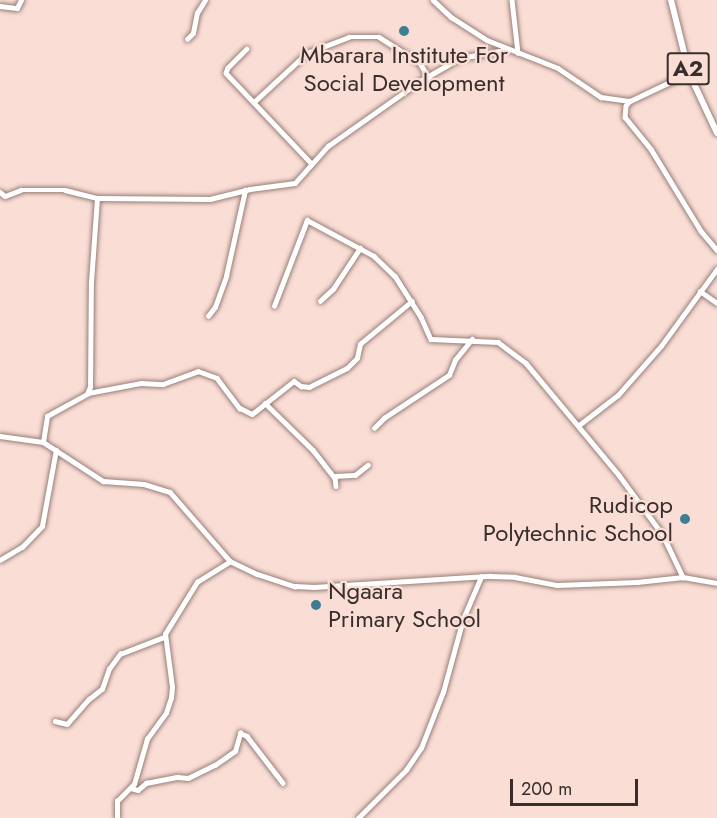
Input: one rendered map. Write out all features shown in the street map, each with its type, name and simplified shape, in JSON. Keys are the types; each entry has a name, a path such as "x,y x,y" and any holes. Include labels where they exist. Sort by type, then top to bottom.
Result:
{"main road":[{"name":"A2","path":"671,0 689,73 717,133"}],"street":[{"path":"0,6 17,8 21,0"},
{"path":"187,39 193,33 198,13 205,0"},
{"path":"433,0 451,17 506,50 558,68 601,98 630,101"},
{"path":"512,0 518,53"},
{"path":"254,102 307,53 349,38 380,37 420,63 429,78"},
{"path":"247,49 226,73 312,164"},
{"path":"0,192 5,196 21,190 65,190 98,198 205,200 245,190 295,183 328,146 420,81 429,78 460,58 506,50"},
{"path":"689,73 630,101 626,106 625,117 656,156 701,231 717,250"},
{"path":"208,316 215,307 226,276 245,190"},
{"path":"88,393 91,282 98,198"},
{"path":"273,306 306,220 360,248 391,270 412,301 433,340 472,339 498,342 526,363 566,415 579,425 663,535 682,577"},
{"path":"320,301 333,290 360,248"},
{"path":"579,425 618,395 661,346 717,269"},
{"path":"700,291 717,303"},
{"path":"43,442 47,416 88,393 141,383 163,384 198,371 217,378 232,399 246,413 255,413 294,381 301,386 309,387 347,368 357,358 360,344 412,301"},
{"path":"374,428 384,418 449,375 455,360 472,339"},
{"path":"265,403 302,437 334,476 336,486"},
{"path":"0,436 43,442 103,481 144,484 170,492 230,561 257,574 304,587 480,577 515,577 568,585 637,582 682,577 717,583"},
{"path":"0,560 22,547 42,526 56,450"},
{"path":"334,476 355,475 368,465"},
{"path":"55,721 67,724 89,699 102,689 109,669 120,654 164,637 197,582 230,561"},
{"path":"358,818 406,770 421,748 444,692 463,619 480,577"},
{"path":"117,818 117,801 131,789 147,739 166,713 172,692 164,637"},
{"path":"131,789 138,790 146,783 177,777 188,778 215,765 235,751 240,733 247,736 283,783"}],"place":[{"name":"Mbarara Institute For Social Development","path":"404,31"},
{"name":"Rudicop Polytechnic School","path":"685,519"},
{"name":"Ngaara Primary School","path":"316,605"}]}
